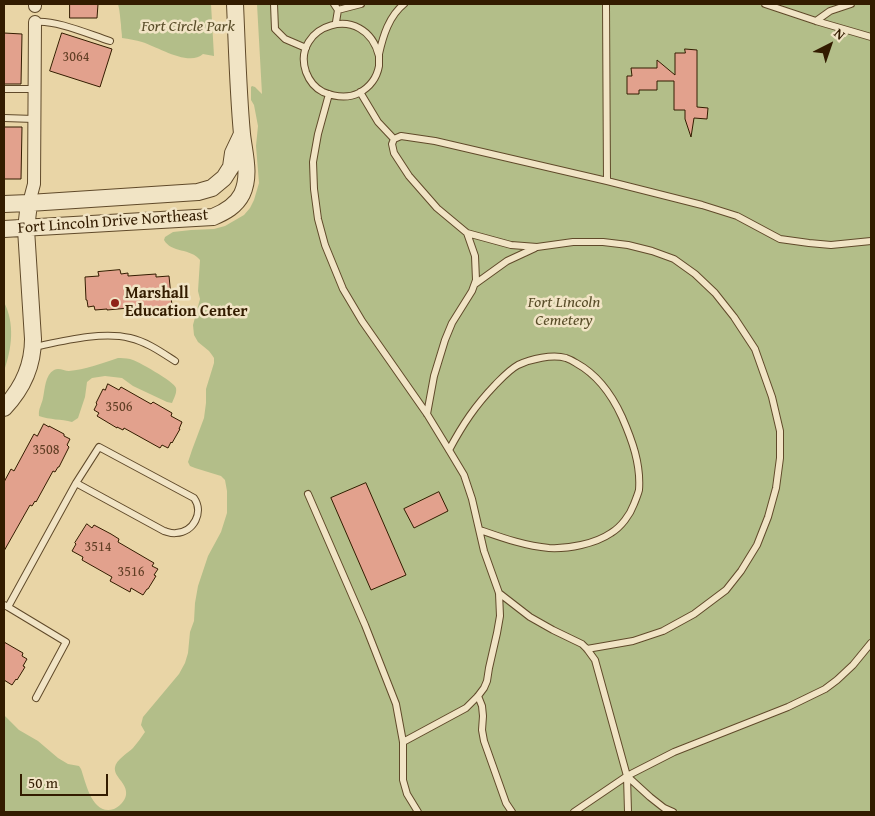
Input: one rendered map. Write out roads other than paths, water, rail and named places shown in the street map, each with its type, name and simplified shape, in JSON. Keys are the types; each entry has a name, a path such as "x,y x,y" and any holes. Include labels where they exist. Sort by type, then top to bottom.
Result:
{"street":[{"name":"Fort Lincoln Drive Northeast","path":"4,230 213,217 234,206 242,193 247,173 242,133 235,4"},
{"path":"4,408 25,378 31,361 33,347 26,229 29,203 34,184 35,22"},
{"name":"Fort Lincoln Drive Northeast","path":"4,204 198,192 212,188 224,178 231,167 233,153 242,133"}],"lane":[{"path":"274,4 275,29 285,38 306,48"},
{"path":"334,4 338,10 336,22"},
{"path":"338,10 361,4"},
{"path":"379,56 372,37 364,30 348,23 336,22 328,24 312,37 306,48 304,58 307,74 319,90 339,97 350,96 360,92 374,79 385,32 394,14 404,4"},
{"path":"606,4 607,181"},
{"path":"765,4 816,22 871,37"},
{"path":"816,22 830,11 851,4"},
{"path":"35,22 55,24 110,41"},
{"path":"4,89 34,90"},
{"path":"360,92 378,122 394,139"},
{"path":"329,94 318,134 313,162 318,219 325,246 343,290 427,414 464,475 480,530 484,552 499,593 500,616 484,688 466,708 403,742"},
{"path":"4,118 34,119"},
{"path":"537,248 511,245 467,233 437,208 409,176 394,153 392,144 394,139 401,136 435,141 702,205 737,216 780,238 831,245 871,241"},
{"path":"427,414 434,376 445,340 452,323 472,291 474,284 476,274 475,256 467,233"},
{"path":"474,284 507,261 537,248 573,242 603,242 628,245 674,259 695,274 715,293 729,311 755,349 772,397 780,431 780,458 776,488 768,517 742,571 726,590 694,614 663,631 634,641 587,649"},
{"path":"33,347 107,335 146,343 174,361"},
{"path":"450,450 463,425 480,401 504,375 518,365 552,357 566,358 581,366 599,380 615,402 635,449 639,473 639,491 631,510 623,522 611,534 571,547 551,548 526,545 480,530"},
{"path":"36,698 66,642 6,606 76,483 99,447 194,498 198,503 199,510 192,526 176,534 164,531 76,483"},
{"path":"308,494 365,625 396,704 403,742 403,780 407,794 418,812"},
{"path":"499,593 530,617 582,644 595,660 627,776 628,812"},
{"path":"574,812 627,776 674,752 788,707 825,688 837,680 871,643"},
{"path":"478,696 482,706 484,741 506,803 512,812"},
{"path":"627,776 664,808 673,812"}],"place":[{"name":"Marshall Education Center","path":"115,303"}],"park label":[{"name":"Fort Circle Park","path":"188,27"},
{"name":"Fort Lincoln Cemetery","path":"564,312"}]}
